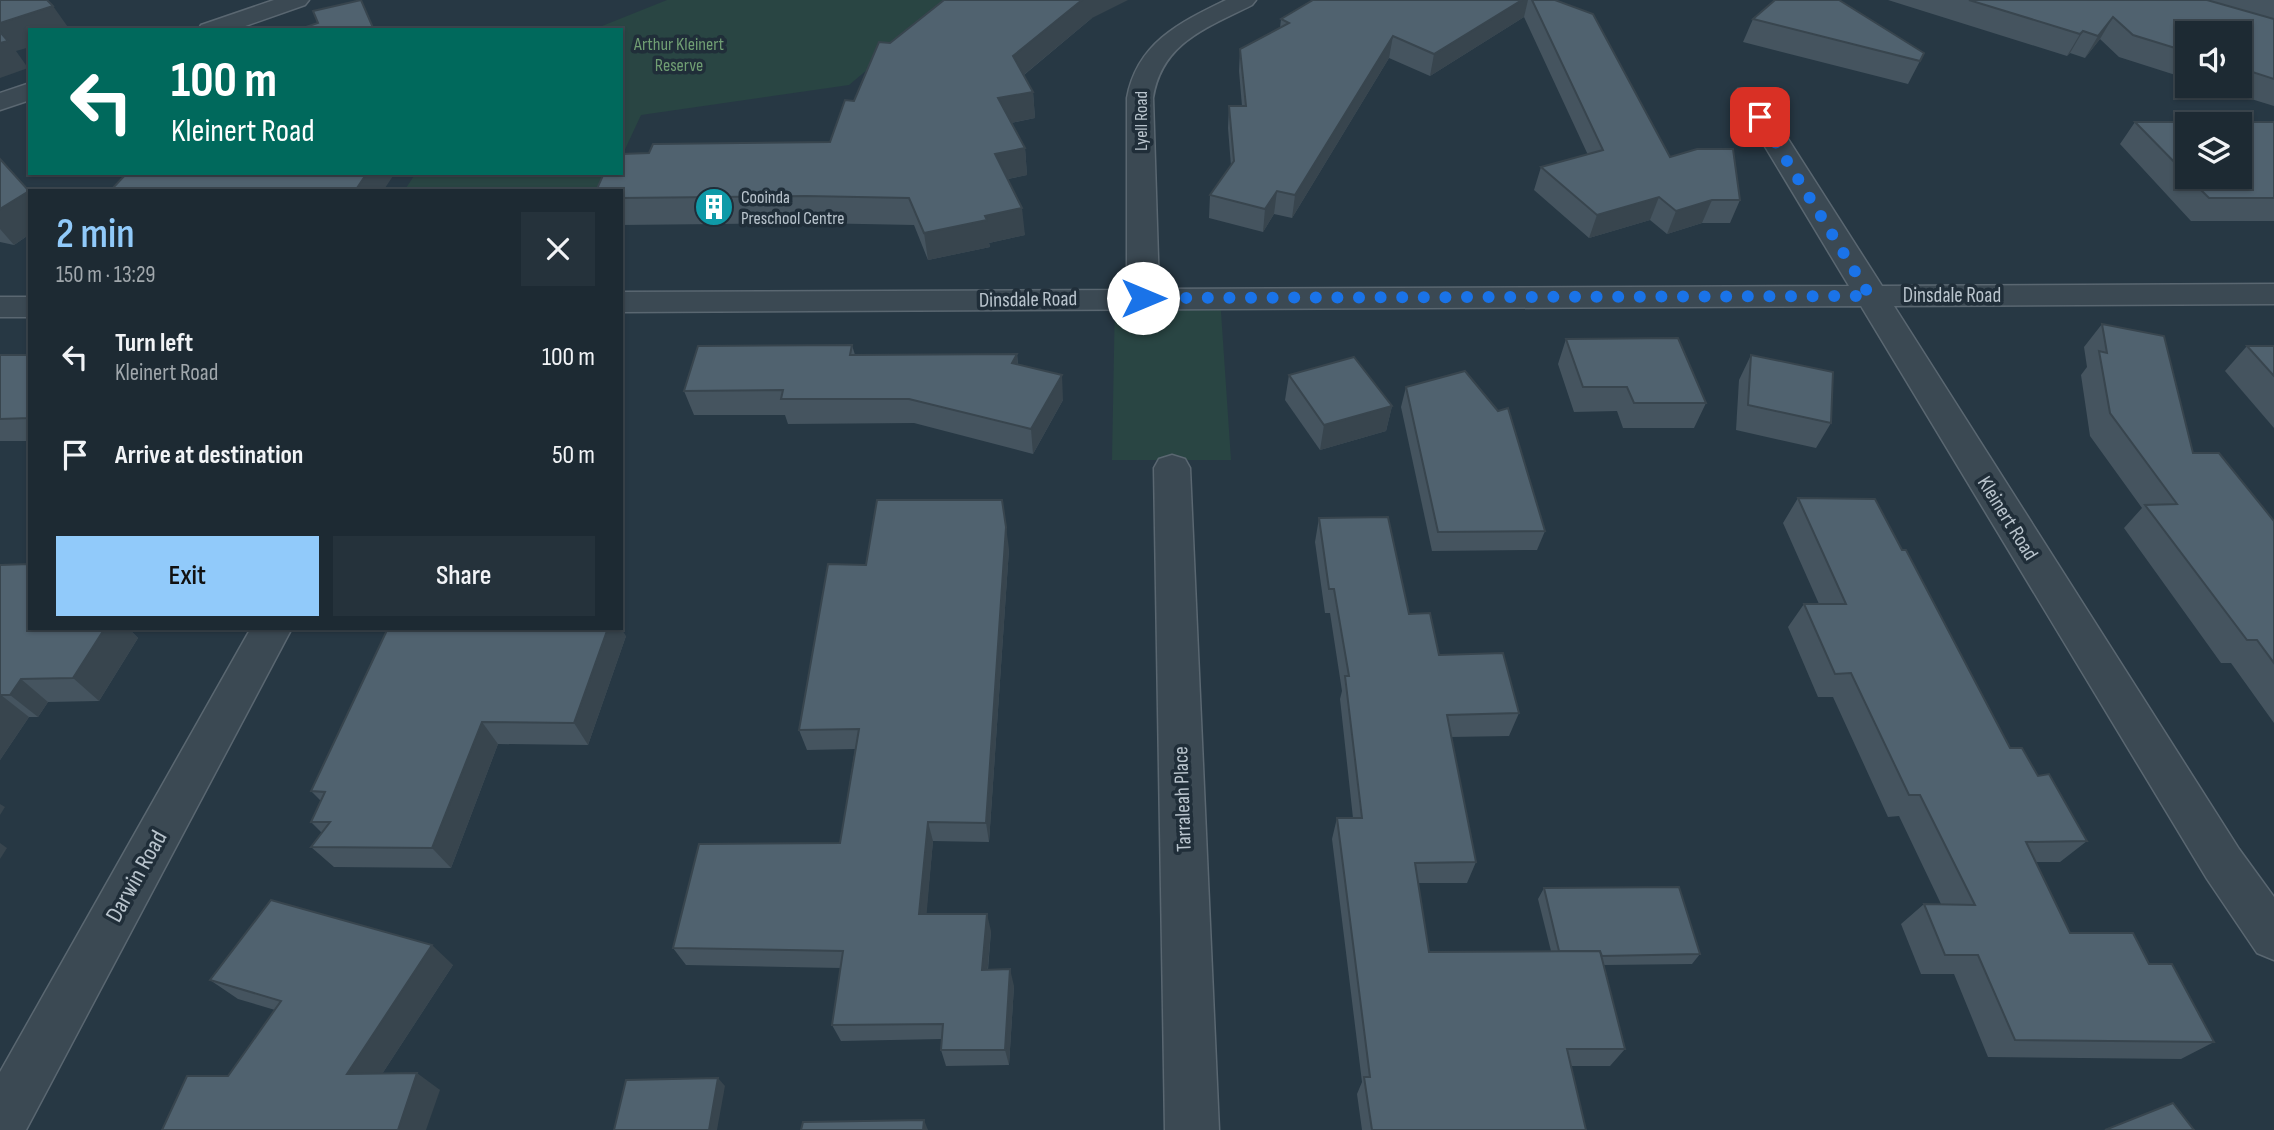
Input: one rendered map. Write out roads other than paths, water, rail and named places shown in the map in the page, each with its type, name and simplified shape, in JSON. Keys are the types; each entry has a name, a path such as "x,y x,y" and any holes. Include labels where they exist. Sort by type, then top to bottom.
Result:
{"street":[{"path":"216,28 297,0"},
{"name":"Lyell Road","path":"1143,298 1140,98 1144,71 1162,46 1244,0"},
{"path":"0,102 28,92"},
{"name":"Kleinert Road","path":"1747,95 2223,864 2274,937"},
{"name":"Dinsdale Road","path":"623,302 2274,294"},
{"path":"0,307 28,307"},
{"name":"Tarraleah Place","path":"1172,468 1192,1130"},
{"name":"Darwin Road","path":"0,1124 271,630"}],"place":[{"name":"Cooinda Preschool Centre","path":"714,207"}],"park label":[{"name":"Arthur Kleinert Reserve","path":"679,54"}]}
